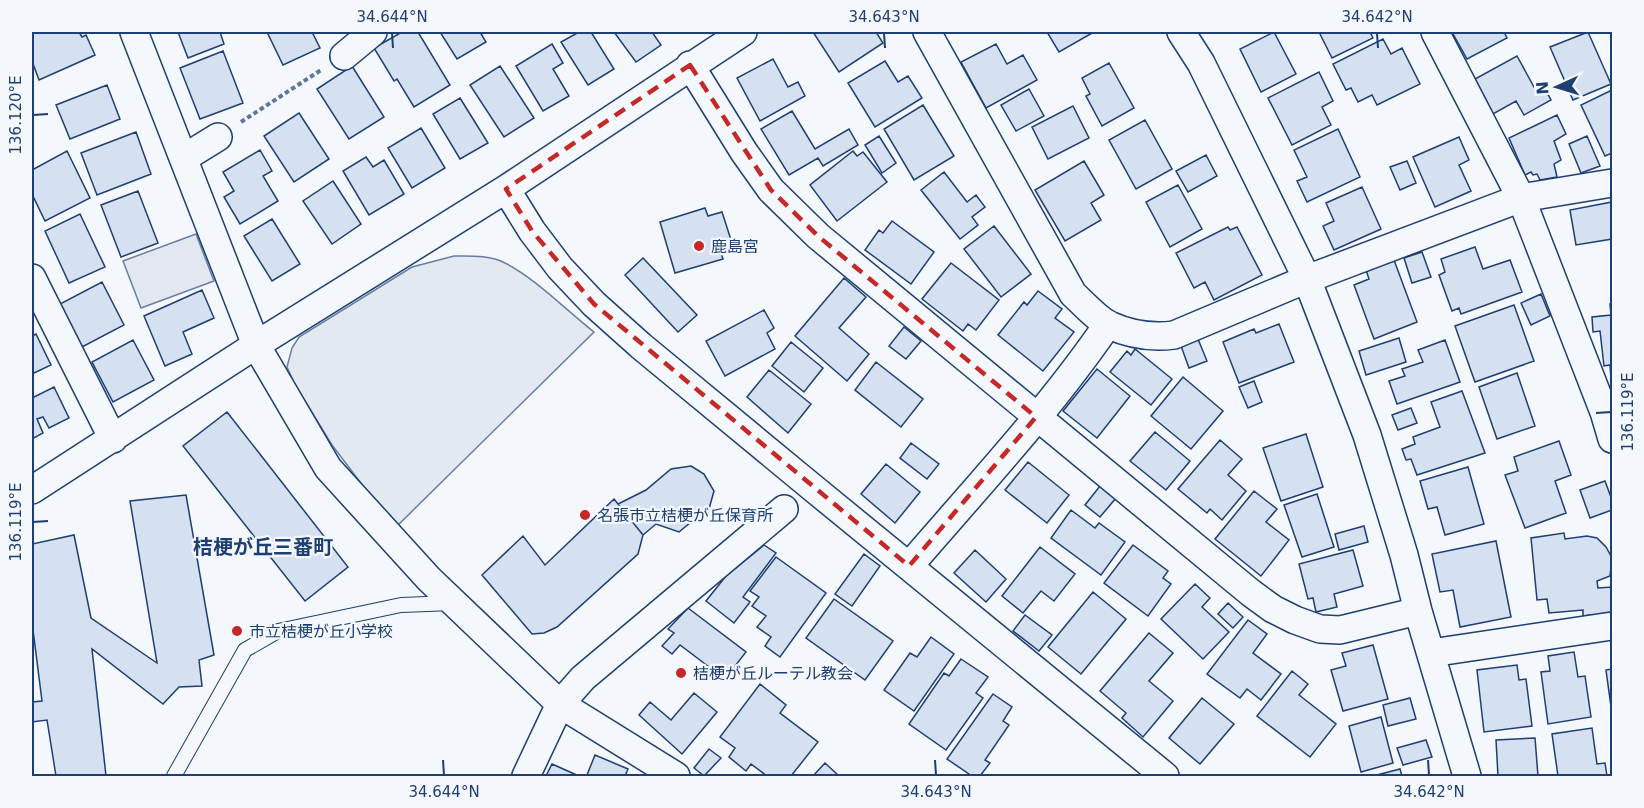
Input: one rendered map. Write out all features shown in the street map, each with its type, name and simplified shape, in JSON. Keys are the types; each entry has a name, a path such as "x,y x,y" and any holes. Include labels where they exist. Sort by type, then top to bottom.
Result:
{"street":[{"path":"134,32 256,345 328,468 429,579 560,704 675,777"},
{"path":"32,490 256,345 506,189 742,32"},
{"path":"927,32 1073,294 1108,324 1149,336 1174,335 1308,279 1521,198 1612,183"},
{"path":"1181,32 1201,63 1308,279 1367,435 1404,555 1418,611 1467,777"},
{"path":"1435,32 1521,198 1608,411 1612,439"},
{"path":"690,65 744,152 771,190 818,236 1251,593 1273,609 1320,629 1340,630 1418,611"},
{"path":"184,158 218,137"},
{"path":"506,189 532,231 560,268 594,304 641,346 1165,777"},
{"path":"32,278 113,439"},
{"path":"909,566 1036,417 1088,353 1108,324"},
{"path":"526,777 560,704 583,678 784,509"},
{"path":"1431,652 1612,626"}],"lane":[{"path":"174,777 245,650 278,631 401,605 456,603"}],"path":[{"path":"218,137 360,39"}],"highlighted area":[{"path":"690,65 771,190 818,236 1036,417 909,566 594,304 532,231 506,189"}],"shaded area":[{"path":"196,234 214,281 141,308 123,261"},
{"path":"454,256 487,257 505,263 539,286 594,332 395,528 332,445 295,385 287,367 292,348 299,337 412,267"}],"building":[{"path":"32,32 79,32 82,37 86,35 95,55 39,80 32,61"},
{"path":"178,32 220,32 224,44 188,58"},
{"path":"267,32 312,32 320,48 283,65"},
{"path":"402,32 418,32 450,85 414,107 397,79 394,81 374,48"},
{"path":"440,32 480,32 486,42 457,59"},
{"path":"579,32 591,32 614,69 588,85 561,42"},
{"path":"614,32 652,32 661,45 636,62"},
{"path":"813,32 876,32 883,43 839,72"},
{"path":"1047,32 1094,32 1059,52"},
{"path":"1274,32 1296,74 1261,92 1240,49"},
{"path":"1319,32 1370,32 1373,38 1332,58"},
{"path":"1452,32 1504,32 1507,38 1467,59"},
{"path":"1588,32 1611,84 1573,100 1550,47"},
{"path":"1383,39 1391,54 1402,48 1420,84 1377,105 1372,95 1358,102 1351,88 1346,90 1333,64"},
{"path":"552,44 563,63 553,69 569,96 543,111 516,66"},
{"path":"996,44 1007,64 1023,55 1037,80 986,108 961,62"},
{"path":"223,51 243,103 200,119 180,68"},
{"path":"1517,56 1534,87 1542,83 1551,100 1524,115 1516,101 1493,114 1475,79"},
{"path":"773,59 788,87 798,82 805,96 760,121 737,78"},
{"path":"885,61 898,82 908,76 922,98 875,127 848,83"},
{"path":"1109,63 1134,108 1102,126 1086,96 1090,94 1082,78"},
{"path":"352,66 384,117 349,139 317,89"},
{"path":"500,66 534,118 504,137 470,85"},
{"path":"1319,72 1333,101 1322,107 1331,125 1292,145 1268,98"},
{"path":"107,85 120,119 70,139 56,105"},
{"path":"1029,89 1044,116 1016,131 1001,105"},
{"path":"1612,90 1612,153 1605,156 1581,105"},
{"path":"460,98 488,143 460,159 433,114"},
{"path":"923,105 954,156 914,180 884,129"},
{"path":"1073,106 1089,138 1048,159 1032,127"},
{"path":"792,111 815,149 849,129 858,145 823,166 818,158 789,175 761,129"},
{"path":"299,113 329,159 294,182 264,136"},
{"path":"1557,115 1566,134 1554,141 1561,160 1554,164 1557,177 1540,180 1537,174 1533,175 1531,172 1525,175 1509,138"},
{"path":"1145,120 1172,169 1136,189 1109,140"},
{"path":"421,128 445,168 412,188 388,148"},
{"path":"1338,129 1360,177 1307,202 1297,181 1307,177 1294,150"},
{"path":"136,132 151,174 97,195 81,153"},
{"path":"879,136 896,163 882,173 865,145"},
{"path":"1587,136 1600,166 1581,173 1569,144"},
{"path":"1459,137 1469,160 1459,165 1471,191 1435,207 1413,157"},
{"path":"260,150 272,171 263,176 278,201 240,224 224,197 234,191 223,172"},
{"path":"67,151 90,198 45,221 32,194 32,170"},
{"path":"853,151 857,156 863,152 887,182 837,221 810,185"},
{"path":"1206,155 1217,176 1188,192 1176,171"},
{"path":"366,157 373,167 384,160 404,194 369,215 343,171"},
{"path":"1084,161 1104,195 1091,203 1101,220 1065,241 1035,190"},
{"path":"1407,161 1416,183 1400,190 1390,167"},
{"path":"944,172 967,202 976,195 985,207 972,217 978,225 960,239 921,190"},
{"path":"333,181 361,224 332,244 303,201"},
{"path":"1178,185 1202,229 1170,247 1146,202"},
{"path":"1362,187 1381,229 1334,250 1323,226 1334,221 1326,203"},
{"path":"138,191 158,243 121,257 101,205"},
{"path":"1612,202 1612,239 1576,245 1570,210"},
{"path":"705,208 708,216 722,212 732,243 719,247 723,259 675,273 660,222"},
{"path":"80,214 105,267 69,283 45,231"},
{"path":"272,219 300,264 272,281 244,236"},
{"path":"892,221 934,252 911,284 865,250 879,230 883,233"},
{"path":"994,226 1031,274 1001,297 964,249"},
{"path":"1228,227 1230,230 1237,227 1262,275 1214,300 1205,282 1194,288 1176,253"},
{"path":"1475,247 1483,269 1510,260 1522,292 1461,314 1459,308 1452,311 1439,275 1445,272 1441,259"},
{"path":"1422,252 1431,277 1412,283 1404,258"},
{"path":"643,258 697,315 678,332 625,275"},
{"path":"1394,260 1417,322 1374,339 1354,285 1369,279 1366,270"},
{"path":"951,263 999,300 976,330 968,324 963,331 922,299"},
{"path":"844,278 866,297 839,328 869,354 847,381 795,336"},
{"path":"102,282 124,325 82,347 60,304"},
{"path":"202,290 214,318 183,332 192,354 165,366 144,316"},
{"path":"1038,291 1062,309 1055,318 1074,332 1043,371 998,335 1024,302 1027,305"},
{"path":"1541,294 1550,316 1531,325 1521,303"},
{"path":"1610,304 1612,304 1611,379 1610,365 1604,366 1600,331 1593,332 1592,317 1611,315"},
{"path":"1514,305 1534,361 1475,382 1455,326"},
{"path":"764,310 774,328 767,333 775,349 725,376 706,341"},
{"path":"1279,324 1294,362 1239,383 1223,342 1254,329 1256,333"},
{"path":"904,327 921,341 906,359 889,346"},
{"path":"36,334 51,365 32,374 32,336"},
{"path":"1399,338 1406,362 1366,375 1359,351"},
{"path":"1198,339 1207,361 1189,368 1181,346"},
{"path":"133,340 154,380 113,402 92,362"},
{"path":"1445,340 1460,382 1397,404 1389,381 1405,376 1402,369 1423,362 1418,350"},
{"path":"791,342 823,368 804,392 772,366"},
{"path":"1135,349 1172,379 1151,405 1110,372 1127,351 1131,355"},
{"path":"876,362 923,399 901,427 855,390"},
{"path":"1097,369 1130,396 1097,438 1063,411"},
{"path":"769,370 811,404 788,433 747,397"},
{"path":"1517,373 1535,426 1497,439 1479,387"},
{"path":"1183,377 1223,411 1191,449 1151,416"},
{"path":"1254,381 1262,402 1248,408 1239,387"},
{"path":"54,387 69,418 49,428 43,417 37,419 43,433 32,439 32,398"},
{"path":"1462,391 1485,453 1417,475 1411,459 1406,460 1402,449 1415,444 1413,437 1440,427 1431,402"},
{"path":"1411,408 1417,423 1398,430 1392,415"},
{"path":"227,412 348,567 305,601 183,446"},
{"path":"1155,432 1190,461 1166,490 1130,461"},
{"path":"1306,434 1323,487 1281,501 1263,448"},
{"path":"1220,440 1242,459 1228,475 1246,491 1222,520 1210,509 1207,513 1178,489"},
{"path":"1559,441 1571,475 1555,481 1566,513 1525,528 1505,475 1518,471 1514,457"},
{"path":"911,443 939,464 927,479 900,458"},
{"path":"1028,462 1069,495 1047,523 1005,490"},
{"path":"886,464 920,492 895,523 861,494"},
{"path":"691,466 704,474 714,491 707,516 690,523 679,532 656,524 643,535 618,504 646,490 671,469"},
{"path":"1468,467 1484,524 1445,535 1437,507 1428,509 1420,481"},
{"path":"1605,481 1612,500 1612,510 1590,518 1580,490"},
{"path":"1100,486 1116,498 1100,517 1085,505"},
{"path":"1254,491 1277,509 1266,522 1289,540 1261,576 1215,539"},
{"path":"1317,494 1334,547 1302,557 1284,505"},
{"path":"186,495 214,655 199,660 202,686 179,687 163,704 92,649 106,776 56,776 47,720 32,722 32,702 42,701 32,622 32,544 74,535 91,618 157,663 130,501"},
{"path":"614,499 643,535 638,554 557,627 544,633 532,634 482,575 523,536 545,565"},
{"path":"1071,510 1095,528 1099,523 1125,542 1101,575 1051,538"},
{"path":"1364,526 1368,542 1339,550 1335,534"},
{"path":"1564,533 1565,539 1587,536 1597,538 1606,547 1612,558 1610,576 1597,581 1598,588 1612,587 1612,613 1583,616 1583,610 1549,613 1547,599 1537,600 1531,538"},
{"path":"1496,541 1511,617 1460,627 1453,590 1440,592 1432,554"},
{"path":"764,545 776,553 743,597 750,602 734,623 706,601 726,576"},
{"path":"1133,545 1168,571 1163,578 1171,584 1148,616 1104,583"},
{"path":"1040,547 1075,574 1054,601 1041,591 1023,613 1002,596"},
{"path":"975,550 1006,579 986,602 954,573"},
{"path":"1353,550 1363,586 1334,594 1337,607 1316,612 1313,598 1308,599 1299,564"},
{"path":"864,554 880,566 852,606 835,594"},
{"path":"776,557 826,593 780,657 765,646 771,637 757,627 766,616 752,606 759,597 750,591"},
{"path":"1195,584 1210,598 1202,607 1229,632 1203,659 1161,619"},
{"path":"1093,592 1126,619 1081,674 1048,647"},
{"path":"834,599 893,641 865,680 806,638"},
{"path":"1228,603 1243,617 1233,628 1218,614"},
{"path":"688,608 746,652 725,679 680,645 672,654 662,646 674,633 668,629"},
{"path":"1025,615 1052,635 1039,651 1013,631"},
{"path":"1248,620 1267,634 1253,653 1281,674 1261,700 1247,689 1240,698 1207,674"},
{"path":"1149,633 1173,653 1149,681 1173,701 1143,737 1122,718 1126,713 1100,691"},
{"path":"931,637 954,654 914,711 884,690 910,653 917,657"},
{"path":"1373,645 1388,699 1343,711 1331,670 1346,666 1342,653"},
{"path":"1574,652 1578,677 1585,676 1591,717 1548,724 1541,672 1550,671 1548,656"},
{"path":"961,659 988,677 976,693 983,698 946,750 909,724 944,673 949,676"},
{"path":"1517,665 1519,680 1526,679 1532,726 1484,732 1477,670"},
{"path":"1612,669 1612,714 1606,670"},
{"path":"1292,671 1308,684 1299,695 1336,724 1310,757 1257,716"},
{"path":"760,684 786,705 780,713 818,742 791,776 767,776 751,764 746,771 729,757 735,748 720,737"},
{"path":"694,693 717,712 682,754 639,715 650,702 671,720"},
{"path":"993,694 1012,707 1003,721 1009,725 985,760 990,763 980,776 972,776 947,759"},
{"path":"1202,698 1234,724 1200,764 1169,738"},
{"path":"1410,698 1416,719 1388,726 1383,705"},
{"path":"1381,717 1393,763 1361,772 1349,726"},
{"path":"1592,728 1597,764 1605,763 1607,776 1558,776 1552,734"},
{"path":"1535,738 1538,776 1498,776 1496,740"},
{"path":"1426,740 1432,757 1403,765 1397,748"},
{"path":"709,749 721,758 704,776 694,768"},
{"path":"595,755 628,769 625,776 587,775"},
{"path":"825,763 839,776 813,776"},
{"path":"552,764 579,776 546,776"},
{"path":"1400,769 1402,776 1373,776"}],"place":[{"name":"鹿島宮","path":"699,246"},
{"name":"名張市立桔梗が丘保育所","path":"585,515"},
{"name":"市立桔梗が丘小学校","path":"237,631"},
{"name":"桔梗が丘ルーテル教会","path":"681,673"}],"district":[{"name":"桔梗が丘三番町","path":"263,547"}]}
